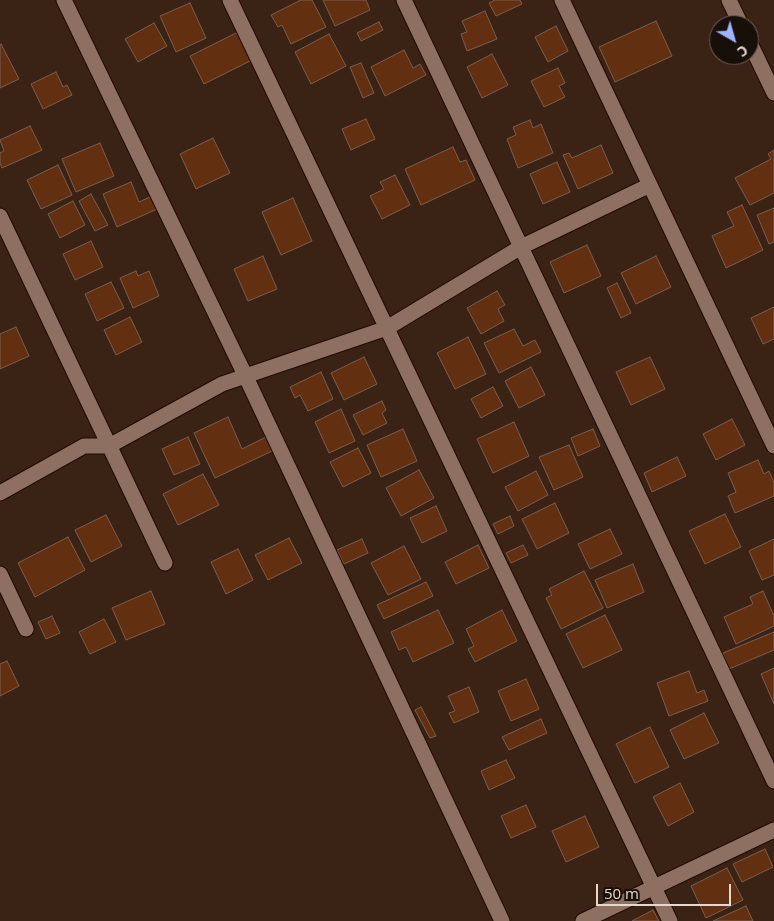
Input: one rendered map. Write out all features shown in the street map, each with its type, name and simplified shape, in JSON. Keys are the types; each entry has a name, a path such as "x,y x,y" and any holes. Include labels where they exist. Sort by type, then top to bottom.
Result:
{"street":[{"path":"64,0 246,377 502,921"},
{"path":"230,0 670,921"},
{"path":"404,0 774,781"},
{"path":"562,0 774,446"},
{"path":"729,0 736,15"},
{"path":"759,62 774,93"},
{"path":"0,493 84,446 109,446 222,384 387,328 521,247 650,185"},
{"path":"0,216 164,563"},
{"path":"0,574 26,629"},
{"path":"583,921 774,830"}],"building":[{"path":"301,0 312,0 326,27 291,44 282,25 278,27 271,15"},
{"path":"323,0 366,0 370,10 335,26"},
{"path":"495,0 520,0 522,4 496,16 489,3"},
{"path":"190,3 206,38 176,52 160,16"},
{"path":"485,11 497,39 467,51 461,34 467,32 462,21"},
{"path":"656,21 672,56 615,82 599,47"},
{"path":"379,22 383,30 361,41 357,33"},
{"path":"154,23 167,46 138,62 125,39"},
{"path":"556,26 568,51 548,62 535,37"},
{"path":"238,32 252,60 204,84 190,56"},
{"path":"329,34 346,66 311,84 295,52"},
{"path":"0,45 19,79 0,88"},
{"path":"404,50 413,68 420,64 426,75 385,96 371,67"},
{"path":"492,54 508,85 482,98 467,67"},
{"path":"361,63 374,93 363,98 350,67"},
{"path":"558,68 565,83 559,86 565,97 544,107 531,81"},
{"path":"56,72 63,87 67,85 72,95 43,109 31,84"},
{"path":"366,119 375,139 351,150 342,129"},
{"path":"530,120 533,128 541,124 553,153 518,168 507,139 516,135 513,127"},
{"path":"30,126 42,150 2,168 0,153 4,151 0,140"},
{"path":"213,138 230,173 196,189 180,154"},
{"path":"100,143 114,176 76,192 62,159"},
{"path":"601,145 613,173 578,189 563,155 569,153 572,158"},
{"path":"453,147 460,162 466,160 475,180 421,205 405,169"},
{"path":"774,150 774,193 750,205 735,178 771,159 768,154"},
{"path":"557,162 570,192 543,204 530,174"},
{"path":"58,165 72,195 41,209 27,180"},
{"path":"395,175 410,205 382,219 370,196 384,189 380,182"},
{"path":"131,182 139,202 152,196 157,209 117,227 103,194"},
{"path":"91,194 108,225 95,231 79,201"},
{"path":"293,198 312,241 281,255 262,212"},
{"path":"73,201 85,225 60,238 48,214"},
{"path":"742,205 763,250 726,268 712,236 734,226 727,212"},
{"path":"774,208 774,242 769,244 757,215"},
{"path":"91,241 103,267 75,280 63,254"},
{"path":"587,245 601,276 564,293 550,262"},
{"path":"263,256 277,289 248,301 234,269"},
{"path":"656,256 671,287 636,304 621,273"},
{"path":"136,271 138,276 149,271 159,296 133,308 120,278"},
{"path":"111,282 124,308 97,321 85,294"},
{"path":"617,283 631,313 621,318 607,288"},
{"path":"497,291 505,305 498,309 504,321 481,334 467,308"},
{"path":"774,307 774,339 763,344 751,318"},
{"path":"130,317 142,342 116,355 104,330"},
{"path":"16,327 29,356 0,369 0,334"},
{"path":"514,329 523,346 535,340 541,352 499,373 484,343"},
{"path":"468,337 486,374 455,389 437,353"},
{"path":"364,357 377,384 344,400 331,373"},
{"path":"650,357 665,389 631,405 616,372"},
{"path":"531,367 545,395 519,408 505,381"},
{"path":"321,372 333,399 308,411 300,395 295,398 290,387"},
{"path":"493,387 503,406 481,418 471,399"},
{"path":"382,401 386,410 382,413 387,423 363,435 353,415"},
{"path":"341,409 355,441 329,453 315,422"},
{"path":"228,417 242,449 266,437 272,451 215,478 194,433"},
{"path":"732,419 745,445 716,460 703,434"},
{"path":"514,422 529,456 493,473 477,439"},
{"path":"403,429 417,461 381,477 367,445"},
{"path":"593,429 600,446 578,456 571,438"},
{"path":"188,437 200,464 174,475 162,449"},
{"path":"569,445 583,477 554,490 539,457"},
{"path":"358,448 371,473 343,487 330,462"},
{"path":"677,457 686,476 652,492 644,473"},
{"path":"758,460 764,474 769,471 774,483 774,496 735,513 728,496 736,492 728,473"},
{"path":"419,470 434,498 401,516 386,488"},
{"path":"536,471 548,495 518,511 505,487"},
{"path":"203,474 219,505 178,525 163,494"},
{"path":"555,503 569,533 537,549 522,519"},
{"path":"436,506 447,531 422,543 410,518"},
{"path":"725,514 741,547 705,564 689,531"},
{"path":"106,515 122,546 91,562 75,530"},
{"path":"510,516 514,526 498,534 493,524"},
{"path":"610,529 622,554 590,569 578,544"},
{"path":"68,537 85,570 35,597 18,563"},
{"path":"289,538 302,563 268,580 255,555"},
{"path":"362,539 368,553 344,564 337,550"},
{"path":"774,539 774,575 762,580 749,551"},
{"path":"478,545 489,568 456,584 445,562"},
{"path":"523,545 528,555 511,563 506,553"},
{"path":"404,546 421,579 388,595 371,563"},
{"path":"238,549 253,580 226,594 211,562"},
{"path":"633,564 644,592 607,608 595,580"},
{"path":"584,571 603,608 561,629 546,598 552,595 549,589"},
{"path":"426,582 433,596 384,619 377,605"},
{"path":"151,591 165,624 126,640 112,608"},
{"path":"763,591 774,616 774,626 736,644 724,617 753,604 750,597"},
{"path":"438,610 454,643 413,662 406,647 399,650 391,632"},
{"path":"502,610 517,641 475,662 468,649 474,646 466,629"},
{"path":"605,615 622,650 583,668 566,634"},
{"path":"52,616 60,633 46,639 38,622"},
{"path":"104,619 116,642 90,654 79,632"},
{"path":"774,632 774,650 729,669 723,653"},
{"path":"7,661 19,686 0,696 0,664"},
{"path":"774,668 774,704 761,674"},
{"path":"689,671 697,693 704,690 708,701 669,716 657,683"},
{"path":"526,679 539,709 511,721 498,691"},
{"path":"469,687 479,712 454,723 449,713 455,711 448,696"},
{"path":"421,707 436,736 430,738 415,710"},
{"path":"704,713 719,743 684,759 670,730"},
{"path":"541,719 547,733 509,750 502,737"},
{"path":"650,727 669,767 635,783 616,744"},
{"path":"506,760 515,778 489,790 481,771"},
{"path":"680,783 694,812 668,826 653,797"},
{"path":"526,805 536,827 511,838 501,816"},
{"path":"585,816 599,847 566,862 552,831"},
{"path":"765,849 773,867 742,882 733,864"},
{"path":"727,868 743,900 706,918 691,886"},
{"path":"746,906 753,921 713,921"},
{"path":"653,910 659,921 632,921"}]}
